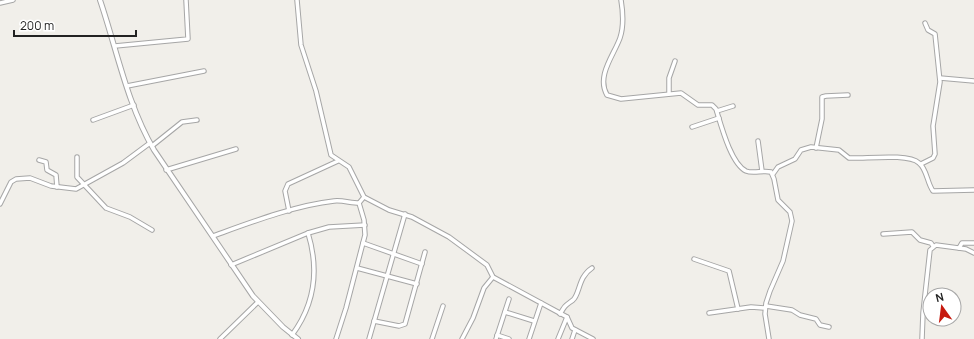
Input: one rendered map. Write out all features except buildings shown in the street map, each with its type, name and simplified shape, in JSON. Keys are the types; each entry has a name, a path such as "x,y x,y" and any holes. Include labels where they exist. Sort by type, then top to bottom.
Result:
{"street":[{"path":"0,3 13,0"},
{"path":"100,0 127,86 151,145 166,170 258,302 298,339"},
{"path":"115,46 188,40 186,0"},
{"path":"297,0 301,46 316,91 331,155 348,167 364,197 390,210 405,214 459,243 487,265 493,277 567,318 570,326 593,339"},
{"path":"622,0 621,31 607,66 606,92 612,97 621,99 681,93 698,105 712,105 717,111 729,148 741,167 749,172 762,171 771,172 773,174"},
{"path":"921,164 933,158 935,154 933,126 938,102 940,78 935,34 928,30 925,23"},
{"path":"669,93 669,78 675,61"},
{"path":"127,86 204,71"},
{"path":"940,78 974,82"},
{"path":"816,148 822,119 822,98 826,96 848,95"},
{"path":"93,120 134,105"},
{"path":"717,111 733,106"},
{"path":"692,127 719,118"},
{"path":"0,204 11,182 19,178 30,178 57,187 76,189 84,186 123,163 182,122 197,120"},
{"path":"758,141 762,171"},
{"path":"166,170 236,148"},
{"path":"769,339 765,314 766,307 770,291 783,261 792,220 790,212 778,200 773,174 778,167 795,159 801,150 816,148 839,150 849,158 894,157 914,161 921,164 933,191 974,190"},
{"path":"77,157 76,176 106,208 130,217 152,230"},
{"path":"39,160 46,162 47,170 56,175 57,187"},
{"path":"289,211 285,191 288,184 338,161"},
{"path":"359,203 364,197"},
{"path":"212,236 274,215 333,201 359,203"},
{"path":"336,339 346,308 363,243 365,225 359,203"},
{"path":"369,339 405,214"},
{"path":"231,265 308,233 340,225 365,225"},
{"path":"883,234 912,232 920,240 931,243 933,246 970,249 974,253"},
{"path":"292,335 304,318 314,290 312,251 308,233"},
{"path":"363,243 422,264"},
{"path":"960,248 962,243 974,243"},
{"path":"922,339 929,253 933,246"},
{"path":"374,321 399,326 405,324 425,252"},
{"path":"694,259 729,272 738,309"},
{"path":"357,268 417,284"},
{"path":"560,314 566,304 573,300 585,274 592,268"},
{"path":"462,339 473,318 484,288 493,277"},
{"path":"509,299 497,337 509,339"},
{"path":"220,339 258,302"},
{"path":"529,339 534,320 541,303"},
{"path":"432,339 443,306"},
{"path":"710,313 755,307 792,310 800,315 816,319 820,325 828,327"},
{"path":"505,312 534,320"},
{"path":"558,339 567,318"},
{"path":"572,339 575,330"}]}
